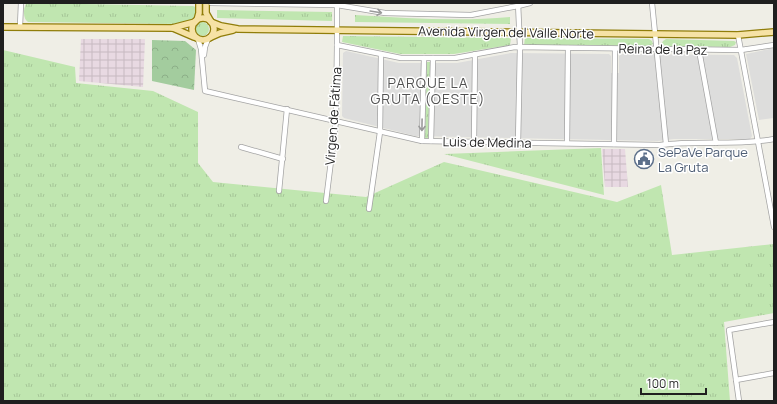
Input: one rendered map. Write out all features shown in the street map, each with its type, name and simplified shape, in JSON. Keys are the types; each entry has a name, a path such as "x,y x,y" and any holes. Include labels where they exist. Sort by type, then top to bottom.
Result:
{"main road":[{"path":"197,39 194,36 192,29 199,13 199,3"},
{"path":"172,28 203,41 210,38 214,32 213,25 206,13 206,3"},
{"path":"3,26 172,28 203,18 211,21"},
{"name":"Avenida Virgen del Valle Norte","path":"211,21 221,26 238,29 738,35 774,32"},
{"name":"Avenida Virgen del Valle Norte","path":"210,38 220,33 238,29"}],"street":[{"path":"20,26 21,3"},
{"path":"211,3 337,4 385,13 471,15 530,3"},
{"path":"652,3 658,49 666,144"},
{"name":"Virgen de Fátima","path":"326,201 336,120 337,4"},
{"path":"518,5 518,32 520,47 518,143"},
{"path":"738,35 774,227"},
{"path":"202,65 205,47 210,38"},
{"path":"197,39 201,49 202,65"},
{"name":"Reina de la Paz","path":"337,44 401,58 455,58 520,47 741,50 774,45"},
{"path":"567,143 568,48"},
{"path":"614,144 615,49"},
{"path":"699,50 716,143"},
{"path":"369,209 380,132 381,54"},
{"path":"474,142 475,54"},
{"path":"422,141 424,58"},
{"path":"431,141 433,58"},
{"name":"Luis de Medina","path":"202,65 205,91 422,141 666,144 758,142 774,139"},
{"path":"279,191 288,109"},
{"path":"240,147 282,158"},
{"path":"739,401 729,330 774,322"},
{"path":"736,380 774,373"}],"shaded area":[{"path":"81,39 145,39 143,87 79,81"},
{"path":"774,48 774,118 759,120 746,54"},
{"path":"346,51 399,63 457,63 511,53 609,54 611,56 611,73 619,73 619,56 622,54 734,55 737,58 752,136 750,139 674,139 658,141 415,136 344,118 342,116 343,53"},
{"path":"602,149 625,149 628,187 605,187"}],"green space":[{"path":"26,4 193,6 197,8 192,19 180,24 28,22 25,19 24,11"},
{"path":"217,10 332,12 332,21 217,18"},
{"path":"355,15 452,19 510,17 510,24 355,22"},
{"path":"199,22 205,22 209,26 209,32 205,36 199,36 195,32 195,26"},
{"path":"343,36 511,38 510,45 454,54 400,54 342,42"},
{"path":"525,38 649,39 653,44 650,46 524,45"},
{"path":"666,39 736,42 735,45 730,47 665,46 662,43"},
{"path":"152,40 185,41 196,50 194,90 152,81"},
{"path":"3,50 75,67 76,83 153,91 198,112 198,163 213,182 366,197 444,162 617,202 661,185 672,255 774,244 774,313 724,322 730,401 3,401"},
{"path":"427,62 430,62 428,138 425,138"},
{"path":"601,148 604,195 444,154"}],"place":[{"name":"SePaVe Parque La Gruta","path":"644,159"}],"district":[{"name":"PARQUE LA GRUTA (OESTE)","path":"428,92"}]}
